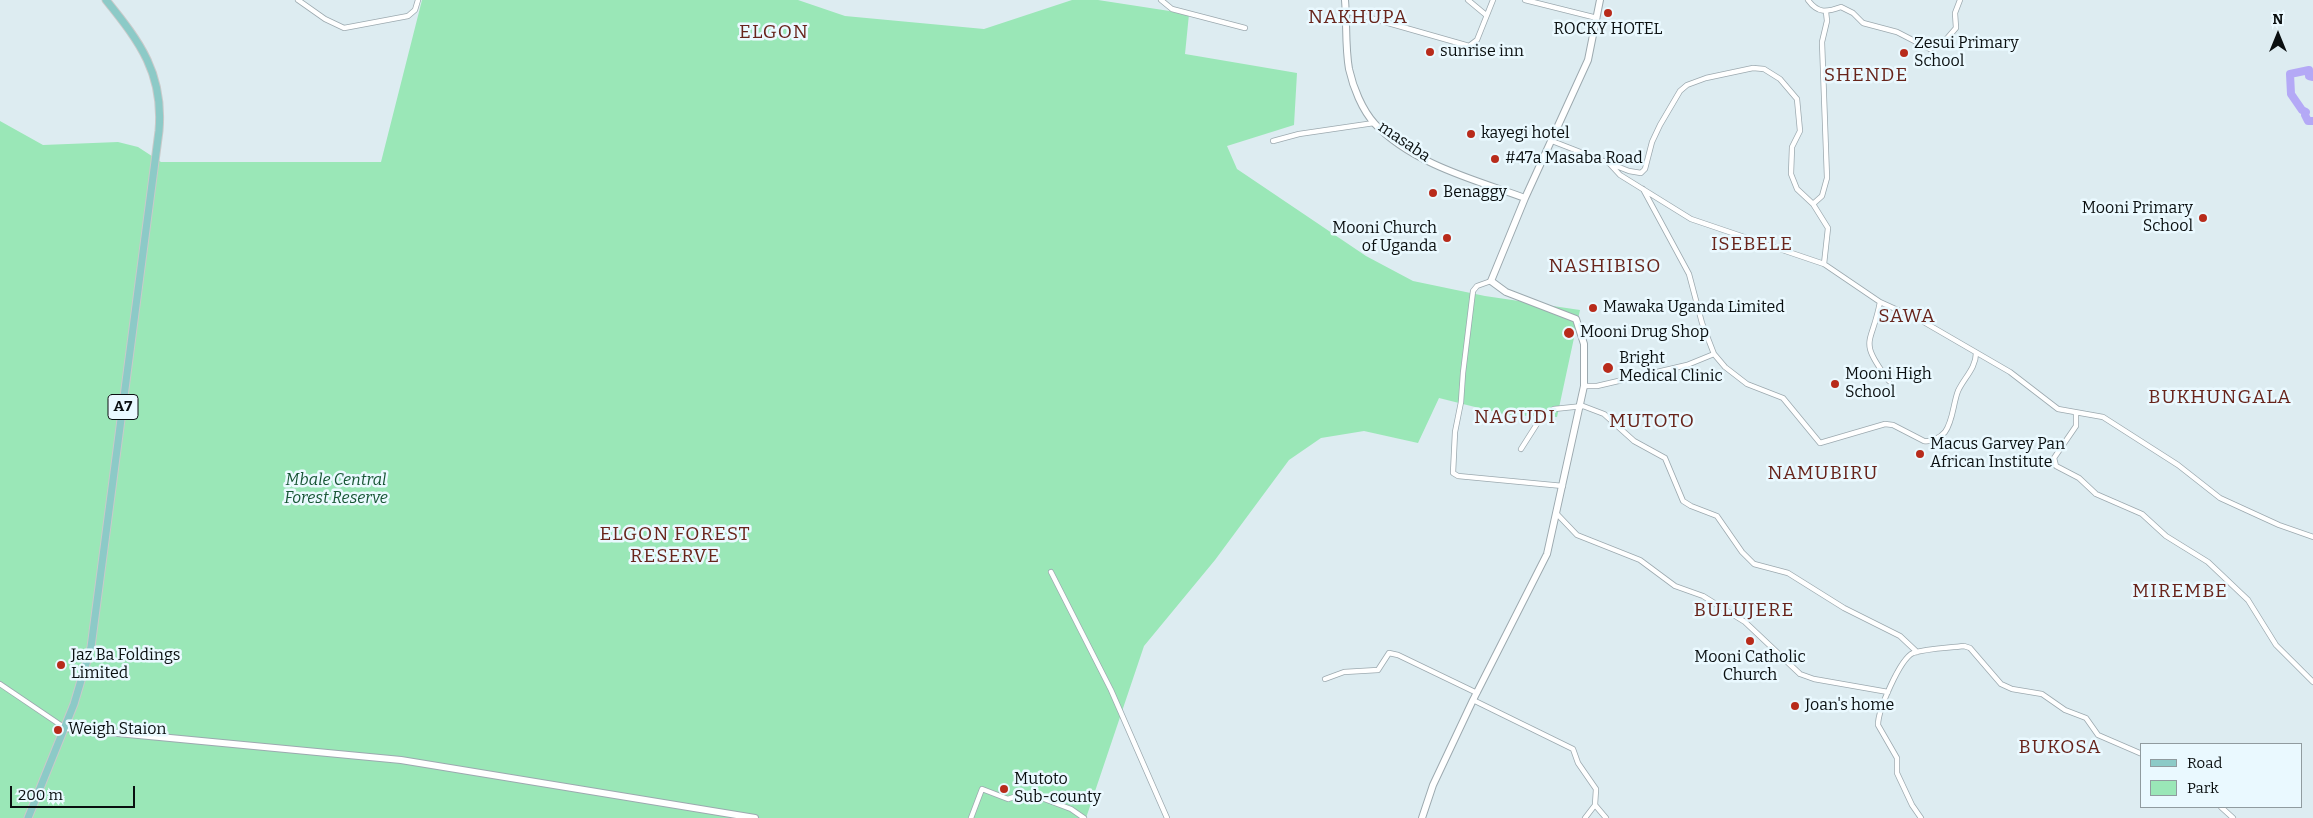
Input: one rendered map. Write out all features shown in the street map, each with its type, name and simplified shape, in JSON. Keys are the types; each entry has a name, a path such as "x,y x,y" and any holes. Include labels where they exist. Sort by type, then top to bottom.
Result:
{"main road":[{"name":"A7","path":"28,818 65,728 84,672 95,618 160,123 160,97 152,67 133,34 106,0"}],"street":[{"path":"298,0 325,19 344,28 408,16 415,10 418,0"},
{"path":"1161,0 1172,9 1245,28"},
{"name":"masaba","path":"1345,0 1349,69 1361,100 1374,123 1422,157 1467,177 1525,198"},
{"path":"1468,0 1486,15"},
{"path":"1346,11 1468,46 1477,40 1493,0"},
{"path":"1525,0 1597,18"},
{"path":"1563,486 1458,476 1453,473 1455,432 1461,402 1462,374 1474,291 1477,286 1491,281 1525,198 1588,60 1600,0"},
{"path":"1808,0 1818,10 1826,12 1841,6 1853,13 1863,23 1897,32 1927,49 1933,49 1943,43 1956,28 1955,13 1960,0"},
{"path":"1813,204 1822,196 1827,178 1822,42 1827,22 1826,12"},
{"path":"1552,141 1635,173 1641,173 1646,169 1652,142 1660,125 1680,91 1706,78 1753,68 1764,68 1780,79 1797,99 1800,131 1792,147 1792,174 1797,189 1813,204 1828,228 1824,264"},
{"path":"1273,141 1299,134 1374,123"},
{"path":"1608,162 1620,175 1691,219 1824,264 1880,302 1918,319 2010,372 2053,406 2076,413 2097,414 2103,417 2178,465 2206,489 2226,502 2313,537"},
{"path":"1643,188 1689,274 1702,323 1714,354 1725,367 1747,384 1783,398 1818,442 1822,443 1885,424 1893,425 1927,441 1941,436 1947,430 1959,390 1973,366 1976,352"},
{"path":"1427,818 1422,818 1433,785 1547,554 1584,386 1584,344 1576,319 1506,292 1491,281"},
{"path":"1880,302 1869,338 1869,347 1873,358 1889,381"},
{"path":"1584,386 1597,386 1687,365 1714,354"},
{"path":"1522,448 1546,413 1556,408 1587,406 1604,414 1634,440 1665,458 1683,501 1717,516 1742,552 1754,564 1788,573 1844,608 1900,636 1917,652"},
{"path":"2076,413 2076,426 2054,458 2056,466 2079,478 2096,494 2142,514 2166,536 2208,562 2248,600 2276,646 2313,682"},
{"path":"1557,514 1576,535 1640,560 1675,586 1700,595 1745,622 1800,674 1814,679 1888,692"},
{"path":"1050,572 1111,690 1167,818"},
{"path":"1921,818 1912,805 1897,773 1897,758 1878,725 1879,714 1888,692 1905,661 1917,652 1964,646 1970,648 2000,684 2012,689 2042,694 2065,710 2086,718 2098,736 2140,753"},
{"path":"1325,679 1344,672 1378,670 1389,653 1398,655 1573,749 1578,763 1596,789 1595,805 1585,818"},
{"path":"0,684 65,728 401,760 756,818"},
{"path":"971,818 982,789 1008,799 1023,794 1031,794 1072,808 1084,818"},
{"path":"1595,805 1606,818"},
{"path":"2222,808 2233,818"}],"green space":[{"name":"Mbale Central Forest Reserve","path":"422,0 798,0 845,16 984,29 1072,0 1098,0 1189,14 1185,54 1297,73 1294,125 1227,146 1237,169 1366,256 1413,281 1485,296 1580,310 1557,417 1507,415 1439,398 1418,443 1364,431 1321,438 1289,460 1215,560 1144,646 1086,818 0,818 0,121 43,145 118,142 138,147 161,162 381,162"}],"waterway":[{"path":"2313,77 2309,76 2309,70 2290,74 2291,94 2302,110 2306,112 2305,115 2308,121 2313,121"}],"place":[{"name":"ROCKY HOTEL","path":"1608,13"},
{"name":"sunrise inn","path":"1430,52"},
{"name":"Zesui Primary School","path":"1904,53"},
{"name":"kayegi hotel","path":"1471,134"},
{"name":"#47a Masaba Road","path":"1495,159"},
{"name":"Benaggy","path":"1433,193"},
{"name":"Mooni Primary School","path":"2203,218"},
{"name":"Mooni Church of Uganda","path":"1447,238"},
{"name":"Mawaka Uganda Limited","path":"1593,308"},
{"name":"Mooni Drug Shop","path":"1569,333"},
{"name":"Bright Medical Clinic","path":"1608,368"},
{"name":"Mooni High School","path":"1835,384"},
{"name":"Macus Garvey Pan African Institute","path":"1920,454"},
{"name":"Mooni Catholic Church","path":"1750,641"},
{"name":"Jaz Ba Foldings Limited","path":"61,665"},
{"name":"Joan's home","path":"1795,706"},
{"name":"Weigh Staion","path":"58,730"},
{"name":"Mutoto Sub-county","path":"1004,789"}],"district":[{"name":"NAKHUPA","path":"1358,18"},
{"name":"ELGON","path":"774,33"},
{"name":"SHENDE","path":"1866,76"},
{"name":"ISEBELE","path":"1752,245"},
{"name":"NASHIBISO","path":"1605,267"},
{"name":"SAWA","path":"1907,317"},
{"name":"BUKHUNGALA","path":"2220,398"},
{"name":"NAGUDI","path":"1515,418"},
{"name":"MUTOTO","path":"1652,422"},
{"name":"NAMUBIRU","path":"1823,474"},
{"name":"ELGON FOREST RESERVE","path":"675,546"},
{"name":"MIREMBE","path":"2180,592"},
{"name":"BULUJERE","path":"1744,611"},
{"name":"BUKOSA","path":"2060,748"}]}
